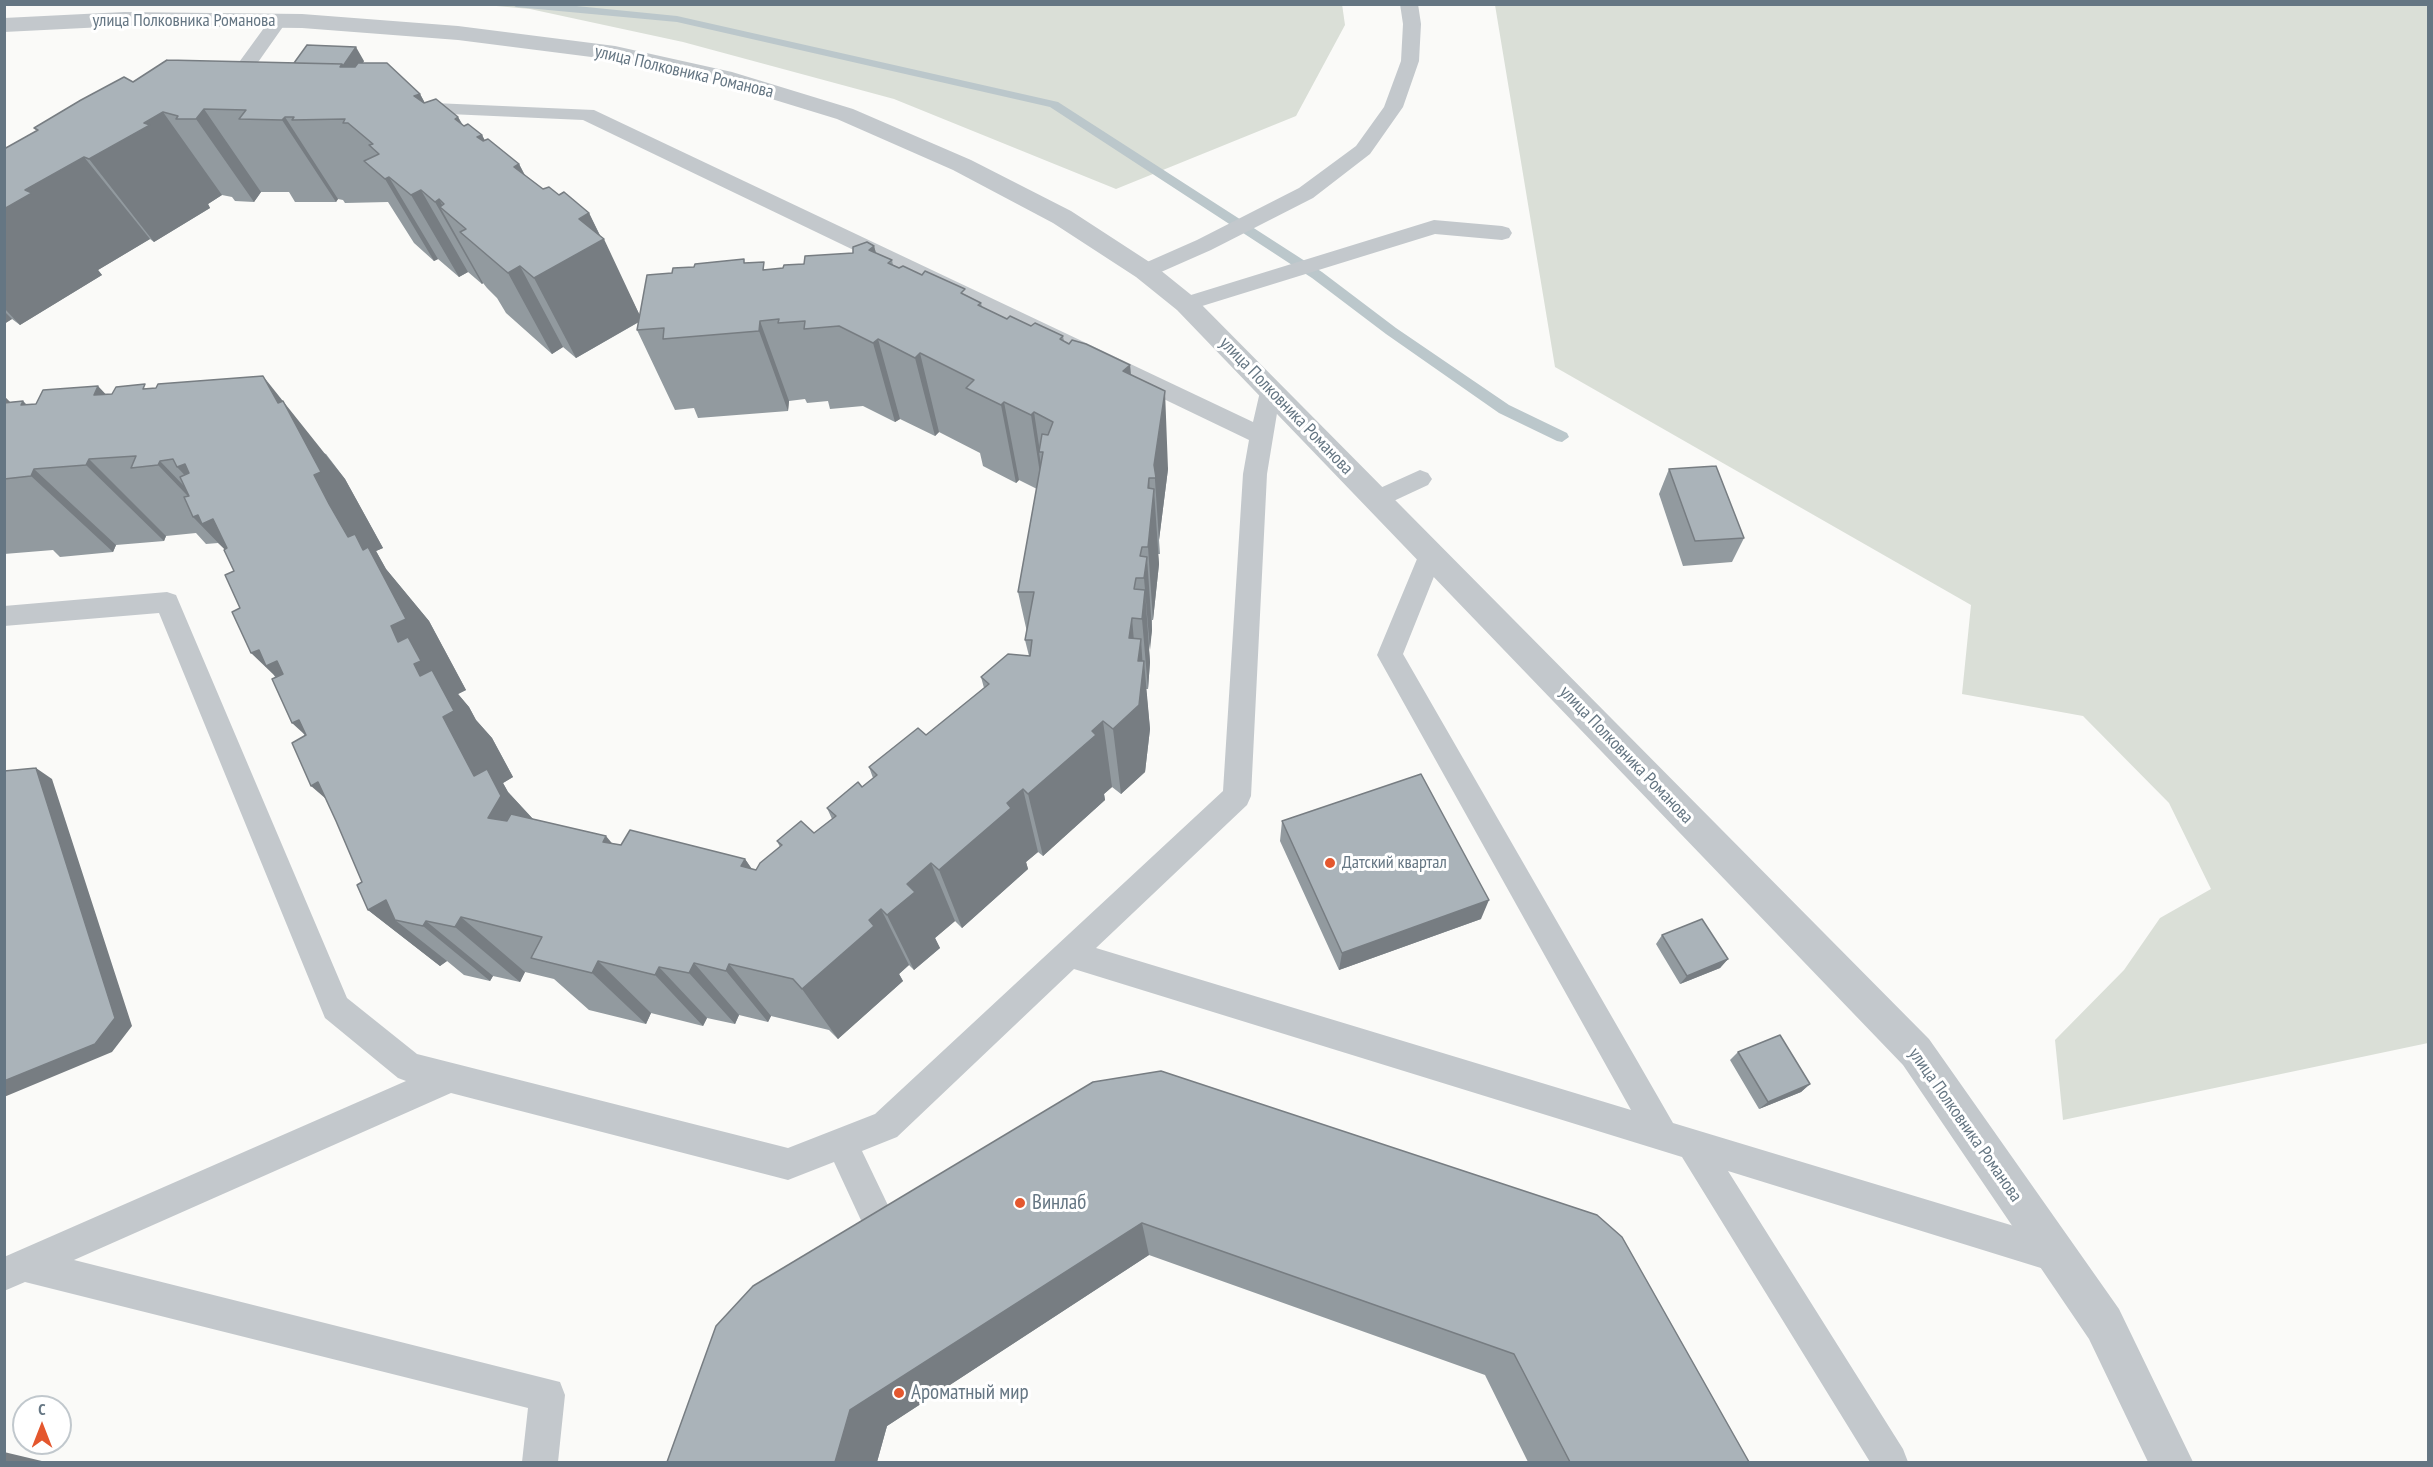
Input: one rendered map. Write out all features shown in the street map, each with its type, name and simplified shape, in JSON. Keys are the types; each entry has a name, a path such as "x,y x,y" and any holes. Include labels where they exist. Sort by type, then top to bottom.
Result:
{"street":[{"name":"улица Полковника Романова","path":"4,25 124,19 278,21 458,33 615,53 732,79 845,114 962,165 1062,217 1145,271 1186,304 1270,389 1916,1052 2104,1324 2170,1462"}],"lane":[{"path":"1145,271 1204,245 1306,193 1363,150 1393,107 1410,62 1412,24 1409,4"},
{"path":"242,102 216,104 278,21"},
{"path":"389,107 587,114 1262,436"},
{"path":"1186,304 1434,227 1502,233"},
{"path":"4,616 167,602 336,1008 409,1067 789,1164 886,1126 1237,796 1255,474 1270,389"},
{"path":"1377,499 1420,479"},
{"path":"1431,554 1396,633 1390,655 1678,1140 1890,1462"},
{"path":"1069,954 2057,1256"},
{"path":"15,1269 449,1078"},
{"path":"842,1143 894,1254"},
{"path":"15,1269 547,1395 540,1462"}],"shaded area":[{"path":"1342,4 1345,25 1296,116 1116,189 894,99 683,42 530,9 485,5"},
{"path":"1495,5 2428,5 2428,1043 2063,1120 2055,1040 2124,970 2160,918 2211,889 2169,803 2083,716 1962,694 1971,605 1555,367"}],"building":[{"path":"307,45 356,47 343,66 342,64 294,63"},
{"path":"167,60 342,64 340,67 355,67 358,63 387,63 420,94 414,96 424,103 436,99 458,117 455,119 464,126 468,124 482,135 477,137 483,141 488,139 519,164 514,167 543,189 549,187 559,195 564,192 589,213 579,219 604,239 534,278 520,266 508,273 460,232 466,229 440,207 444,204 439,199 435,202 421,190 411,195 389,177 385,179 364,161 379,154 369,145 373,144 348,123 343,123 345,119 292,120 294,117 285,117 282,120 239,119 246,110 204,109 196,119 176,119 178,116 163,112 144,123 150,125 89,159 84,157 25,190 32,193 4,209 4,149 38,130 34,128 81,100 124,77 133,82"},
{"path":"867,242 874,246 869,250 892,260 888,263 899,268 903,266 922,275 925,271 965,289 961,293 981,303 978,305 1007,319 1010,316 1031,326 1035,323 1063,336 1060,339 1069,344 1072,340 1086,344 1130,365 1123,371 1165,391 1154,465 1156,478 1149,478 1148,488 1154,489 1148,547 1142,547 1140,556 1147,557 1144,578 1136,578 1134,589 1145,590 1142,619 1132,618 1129,638 1141,639 1138,661 1144,661 1139,705 1113,729 1103,721 1092,731 1096,735 1028,794 1023,789 1007,803 1011,808 939,870 931,863 907,884 915,892 887,915 881,909 869,920 874,926 802,989 793,979 729,964 726,971 694,963 689,973 659,967 655,975 598,961 592,973 531,958 542,937 461,917 455,927 426,921 423,926 395,920 386,900 368,910 357,885 362,882 336,821 318,782 311,786 292,743 306,735 299,720 292,723 272,679 283,674 277,661 266,666 259,650 251,653 232,612 240,608 225,575 234,571 224,550 227,548 213,519 202,524 198,515 193,517 184,497 189,496 180,477 189,473 185,464 177,467 173,459 160,461 158,465 131,468 136,456 89,459 86,465 34,469 31,476 4,479 4,403 23,401 21,405 36,404 43,390 98,386 94,395 112,394 116,387 145,384 143,389 156,388 158,384 263,376 278,403 283,401 321,472 314,475 348,537 355,534 363,550 368,547 406,619 391,626 398,642 408,637 421,661 414,664 420,676 432,670 454,711 443,717 474,776 487,769 501,796 488,818 507,821 511,814 606,836 603,842 621,845 630,830 745,859 741,866 756,870 760,863 782,845 777,841 801,821 814,833 836,816 827,808 858,782 862,787 877,775 869,767 918,728 926,735 989,684 981,677 1008,654 1030,656 1032,640 1025,640 1034,592 1018,592 1043,452 1039,452 1042,434 1048,435 1053,422 1034,412 1031,415 1004,402 1001,405 966,388 974,380 920,353 915,358 878,339 873,343 839,326 804,329 805,321 778,323 779,319 760,321 759,331 663,339 664,328 637,330 647,275 672,273 673,268 694,267 695,264 744,259 744,263 764,262 763,270 783,268 784,265 804,264 805,256 853,253 853,247"},
{"path":"1716,466 1744,538 1695,541 1669,469"},
{"path":"36,768 115,1018 95,1044 4,1081 4,771"},
{"path":"1421,774 1489,900 1342,953 1282,821"},
{"path":"1702,919 1728,959 1687,976 1662,935"},
{"path":"1780,1035 1810,1084 1768,1102 1738,1052"},
{"path":"1161,1071 1597,1215 1622,1237 1749,1462 1570,1462 1514,1354 1142,1223 850,1410 835,1462 667,1462 716,1326 753,1286 1093,1082"}],"waterway":[{"path":"516,4 677,19 1054,104 1317,275 1391,331 1504,409 1562,437"}],"place":[{"name":"Датский квартал","path":"1330,863"},
{"name":"Винлаб","path":"1020,1203"},
{"name":"Ароматный мир","path":"899,1393"}]}
